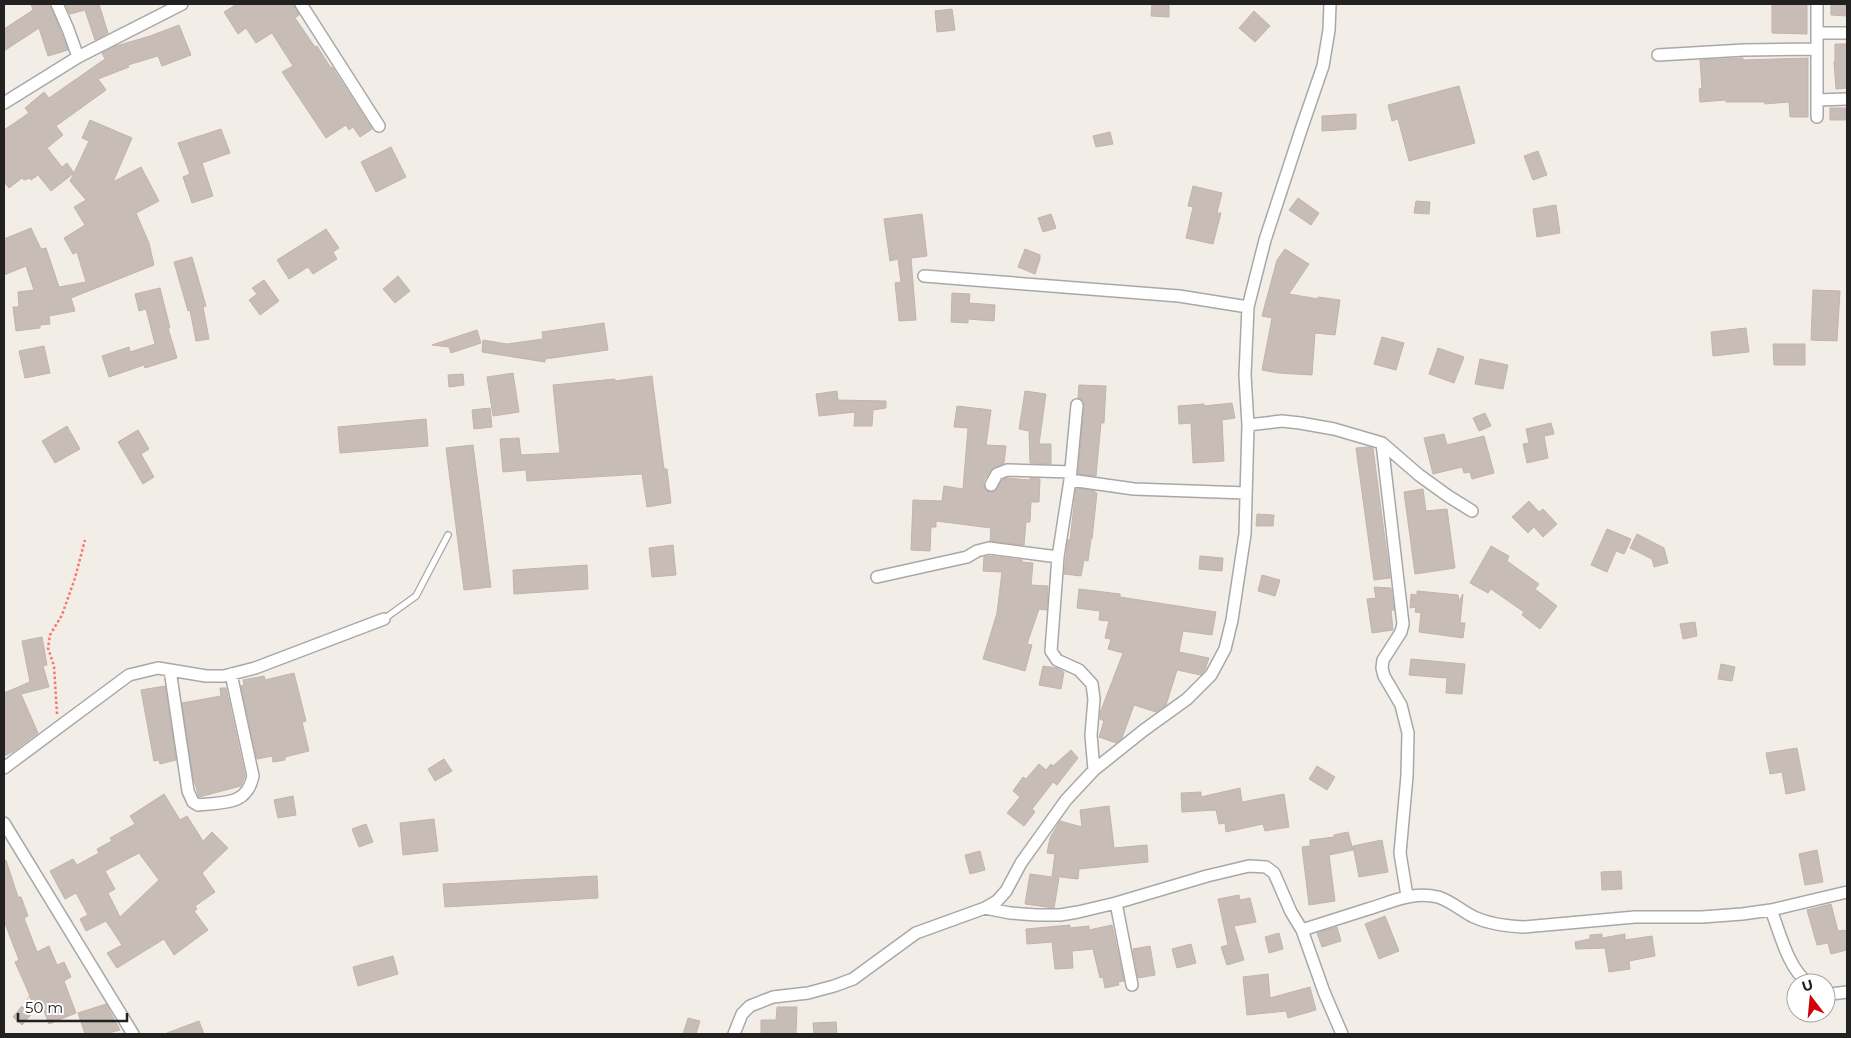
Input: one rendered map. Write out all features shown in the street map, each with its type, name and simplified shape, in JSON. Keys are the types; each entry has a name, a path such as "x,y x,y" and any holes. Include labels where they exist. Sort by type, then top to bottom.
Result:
{"street":[{"path":"57,4 78,57"},
{"path":"4,103 78,57 182,4"},
{"path":"301,4 379,126"},
{"path":"734,1034 742,1014 750,1006 773,997 808,992 853,979 916,933 985,908 997,901 1006,891 1021,863 1066,800 1094,770 1188,698 1211,675 1225,649 1232,620 1245,534 1248,424 1246,375 1248,307 1265,240 1323,66 1329,30 1330,4"},
{"path":"1816,117 1817,4"},
{"path":"1817,33 1847,33"},
{"path":"1658,55 1744,50 1817,49"},
{"path":"1817,100 1847,99"},
{"path":"924,276 1179,296 1248,307"},
{"path":"1077,405 1070,476 1058,557 1051,650 1057,660 1079,670 1092,684 1094,699 1091,735 1094,770"},
{"path":"1248,424 1282,421 1300,423 1334,429 1382,443 1419,475 1472,512"},
{"path":"1382,443 1403,624 1401,632 1384,660 1382,668 1384,676 1401,705 1408,734 1407,776 1400,853 1408,896"},
{"path":"991,485 997,474 1007,470 1070,476 1134,489 1246,493"},
{"path":"877,577 967,557 989,548 1058,557"},
{"path":"4,768 129,675 158,668 206,676 224,676 255,668 384,618"},
{"path":"170,670 188,791 193,802 198,805 239,799 247,792 251,784 253,776 231,674"},
{"path":"4,823 133,1034"},
{"path":"985,908 1010,913 1060,915 1116,903 1207,876 1249,866 1266,867 1274,874 1291,912 1302,930 1324,992 1342,1034"},
{"path":"1302,930 1408,896 1428,895 1437,897 1485,921 1522,927 1635,916 1702,917 1771,910 1847,892"},
{"path":"1116,903 1132,985"},
{"path":"1771,910 1787,954 1799,973"}],"lane":[{"path":"384,618 416,596 448,535"}],"path":[{"path":"58,728 54,666 48,648 50,635 62,615 75,578 85,540"}],"building":[{"path":"31,4 50,4 68,50 48,56 39,28 4,51 4,29 33,10"},
{"path":"65,4 99,4 108,33 95,40 85,10 70,14"},
{"path":"237,4 294,4 299,15 295,18 315,47 317,46 332,67 372,129 360,137 353,127 349,130 346,125 326,138 282,72 293,66 272,33 256,43 246,28 238,34 224,12"},
{"path":"1152,4 1169,4 1169,17 1151,16"},
{"path":"1772,4 1807,4 1807,34 1772,33"},
{"path":"1831,4 1847,4 1847,16 1831,15"},
{"path":"952,9 955,30 937,32 935,11"},
{"path":"1254,11 1270,26 1255,42 1239,28"},
{"path":"179,25 191,55 162,66 158,56 128,65 129,67 98,79 106,90 56,126 63,135 47,148 62,167 67,163 74,173 51,191 38,175 31,180 30,178 24,180 22,178 9,188 4,182 4,130 29,113 25,108 44,92 49,98 105,59 102,53 116,46"},
{"path":"1835,44 1847,44 1847,88 1836,89"},
{"path":"1743,58 1743,60 1808,58 1808,117 1790,117 1789,102 1765,104 1765,102 1726,102 1726,100 1700,102 1699,89 1702,88 1700,60"},
{"path":"1459,86 1475,143 1409,161 1398,119 1392,121 1388,105"},
{"path":"1830,108 1846,108 1846,120 1830,120"},
{"path":"1356,114 1356,129 1322,131 1322,116"},
{"path":"90,120 132,138 113,182 141,167 159,201 136,213 149,243 154,265 71,298 75,311 49,316 50,324 40,325 40,328 16,331 13,307 19,307 18,292 34,290 26,266 4,275 4,239 31,228 41,249 46,248 59,287 86,282 77,252 73,254 64,238 85,225 74,207 86,200 70,181 89,141 82,138"},
{"path":"221,129 230,153 202,163 213,196 192,203 183,177 190,174 178,143"},
{"path":"1110,132 1113,144 1096,147 1093,136"},
{"path":"391,147 406,177 376,192 361,162"},
{"path":"1538,151 1547,175 1533,180 1524,156"},
{"path":"1193,186 1222,193 1217,213 1221,213 1213,244 1186,238 1193,207 1188,206"},
{"path":"1298,198 1319,213 1311,225 1289,210"},
{"path":"1416,201 1430,202 1429,214 1414,213"},
{"path":"1556,205 1560,233 1537,237 1533,209"},
{"path":"922,214 927,256 911,258 916,320 899,321 895,283 901,282 898,259 890,261 884,219"},
{"path":"1051,214 1056,228 1043,232 1038,218"},
{"path":"326,229 339,248 333,252 337,259 313,274 308,267 289,279 277,260"},
{"path":"1025,249 1040,255 1035,274 1018,267"},
{"path":"1285,249 1309,264 1289,294 1318,299 1318,297 1340,300 1335,335 1315,333 1312,375 1262,370 1272,318 1262,316 1277,260"},
{"path":"192,257 206,306 203,307 209,339 196,341 190,310 188,311 174,262"},
{"path":"398,276 410,291 395,303 383,289"},
{"path":"264,280 279,301 260,315 249,300 257,294 252,288"},
{"path":"160,288 170,328 168,328 177,358 145,368 144,365 109,377 102,356 129,347 130,352 155,344 146,309 139,311 135,294"},
{"path":"1813,290 1840,291 1837,341 1811,340"},
{"path":"952,293 970,294 969,303 995,305 994,321 968,319 968,323 951,322"},
{"path":"604,323 608,350 545,359 545,362 482,352 483,340 507,344 543,339 542,332"},
{"path":"1746,328 1749,352 1713,356 1711,332"},
{"path":"477,330 481,343 451,353 449,347 432,345"},
{"path":"1382,337 1404,343 1396,370 1374,364"},
{"path":"1773,344 1805,344 1805,365 1774,365"},
{"path":"44,346 50,373 25,378 19,351"},
{"path":"1438,348 1464,357 1454,383 1429,374"},
{"path":"1480,359 1508,365 1503,389 1475,384"},
{"path":"513,373 519,412 493,416 487,377"},
{"path":"463,374 464,385 449,387 448,375"},
{"path":"652,376 664,469 667,469 671,503 647,507 642,474 527,481 526,470 503,472 500,439 519,438 521,455 560,453 553,385 615,379 615,381"},
{"path":"1079,385 1106,386 1104,423 1101,423 1096,476 1078,474 1084,406 1084,401 1078,398"},
{"path":"837,391 838,400 886,401 886,408 873,410 872,426 854,426 855,412 819,416 816,394"},
{"path":"1025,391 1046,394 1039,444 1051,444 1051,464 1030,463 1029,431 1019,429"},
{"path":"1232,403 1235,418 1222,420 1224,461 1193,463 1191,423 1179,424 1178,406"},
{"path":"957,406 991,410 986,445 1006,446 1004,463 991,470 984,481 987,491 995,491 1002,480 1006,478 1040,479 1039,502 1031,502 1030,522 1026,522 1024,545 990,541 991,528 936,521 936,527 931,527 930,551 911,550 913,500 942,501 944,486 963,489 968,428 954,427"},
{"path":"490,408 492,427 474,429 472,410"},
{"path":"1485,413 1491,426 1479,431 1473,418"},
{"path":"426,419 428,446 340,453 338,427"},
{"path":"1551,423 1554,434 1544,436 1548,458 1527,463 1523,444 1529,443 1526,429"},
{"path":"67,426 80,449 55,463 42,441"},
{"path":"138,430 149,449 141,454 154,477 143,484 118,442"},
{"path":"1444,434 1447,445 1484,436 1494,473 1472,479 1470,472 1464,473 1462,467 1433,474 1424,438"},
{"path":"473,445 491,587 464,590 446,448"},
{"path":"1356,448 1373,448 1390,578 1374,580"},
{"path":"1076,488 1097,493 1088,561 1084,560 1081,576 1064,574"},
{"path":"1423,489 1426,511 1447,509 1455,568 1415,574 1404,492"},
{"path":"1529,501 1539,512 1543,509 1557,524 1543,537 1534,527 1528,533 1512,517"},
{"path":"1257,514 1274,515 1273,526 1256,526"},
{"path":"1607,529 1631,539 1624,554 1616,551 1607,572 1591,565"},
{"path":"1637,534 1664,548 1668,563 1654,567 1652,559 1630,548"},
{"path":"673,545 676,575 652,577 649,548"},
{"path":"1491,546 1509,556 1507,561 1539,584 1535,589 1557,606 1540,629 1522,615 1524,612 1491,589 1488,593 1470,583"},
{"path":"989,556 1033,563 1031,585 1048,586 1047,610 1039,609 1027,644 1032,645 1025,671 983,659 997,613 1002,572 983,571 984,557"},
{"path":"1200,556 1223,558 1222,571 1199,569"},
{"path":"587,565 588,589 514,594 513,570"},
{"path":"1262,575 1280,580 1275,596 1258,591"},
{"path":"1374,587 1391,588 1394,610 1391,610 1393,630 1372,633 1367,599 1376,598"},
{"path":"1079,589 1120,594 1120,597 1216,612 1212,635 1183,631 1179,652 1209,658 1205,670 1201,675 1177,670 1166,705 1156,712 1134,705 1122,738 1116,743 1099,737 1104,721 1100,719 1100,713 1123,653 1108,649 1111,639 1105,638 1109,621 1099,620 1100,611 1077,608"},
{"path":"1417,591 1458,595 1459,601 1463,594 1460,623 1465,623 1463,638 1419,632 1421,613 1415,612 1416,607 1410,608 1411,594 1417,595"},
{"path":"1695,622 1697,636 1683,639 1680,624"},
{"path":"42,637 47,665 43,666 49,687 21,694 38,733 4,756 4,693 30,682 22,641"},
{"path":"1411,659 1465,664 1462,694 1446,693 1447,678 1409,675"},
{"path":"1721,664 1735,667 1732,681 1718,679"},
{"path":"1043,666 1057,668 1064,672 1061,689 1039,685"},
{"path":"294,673 306,721 302,722 309,751 285,757 285,760 273,762 272,756 257,759 241,686 244,685 243,680 264,676 265,680"},
{"path":"165,686 176,760 160,764 159,760 154,761 141,690"},
{"path":"220,688 226,688 245,776 241,786 199,797 193,777 182,703 221,696"},
{"path":"1797,748 1805,790 1786,794 1782,772 1770,774 1766,753"},
{"path":"1071,750 1078,758 1057,785 1053,782 1032,809 1035,812 1024,826 1007,813 1020,797 1013,791 1023,777 1026,779 1039,764 1046,770 1051,764 1053,766"},
{"path":"444,759 452,771 435,781 428,769"},
{"path":"1317,766 1335,777 1327,790 1309,779"},
{"path":"1240,788 1242,802 1284,794 1289,827 1265,831 1263,824 1226,832 1225,823 1219,824 1216,810 1182,812 1181,793 1201,792 1201,797"},
{"path":"164,794 180,820 187,816 203,841 212,832 228,848 202,873 215,892 195,906 197,909 194,911 208,930 174,955 164,939 117,968 107,953 122,945 106,921 86,931 80,919 88,915 76,893 65,899 50,871 73,859 77,865 99,853 97,849 112,841 110,838 135,824 130,816","holes":["139,853 159,880 120,917 108,893 115,889 105,871"]},
{"path":"293,796 296,815 278,818 274,800"},
{"path":"1109,806 1114,848 1147,845 1148,862 1079,869 1078,879 1052,876 1055,854 1047,853 1050,838 1060,821 1082,827 1080,810"},
{"path":"434,819 438,851 403,855 400,823"},
{"path":"366,824 373,842 359,847 352,829"},
{"path":"1348,832 1353,850 1329,855 1335,901 1309,905 1302,847 1310,846 1310,840 1334,837 1334,835"},
{"path":"1382,840 1388,872 1359,877 1353,846"},
{"path":"1817,850 1823,882 1805,885 1799,854"},
{"path":"980,851 985,870 970,874 965,855"},
{"path":"6,860 18,897 21,897 28,916 24,918 37,952 49,946 57,965 64,962 71,977 64,981 76,1013 49,1024 41,1003 22,1025 13,1017 30,996 15,962 19,960 4,921 4,861"},
{"path":"1621,871 1622,889 1602,890 1601,872"},
{"path":"1030,874 1059,878 1054,908 1025,904"},
{"path":"597,876 598,898 445,907 443,884"},
{"path":"1239,895 1240,900 1250,898 1256,922 1234,926 1244,960 1227,965 1221,947 1228,945 1218,899"},
{"path":"1831,904 1838,931 1845,930 1847,950 1831,954 1828,943 1817,945 1807,910"},
{"path":"1385,916 1399,951 1379,959 1365,924"},
{"path":"1070,925 1070,928 1089,926 1089,930 1112,925 1124,981 1118,982 1119,985 1105,988 1103,977 1100,978 1093,949 1072,951 1073,968 1055,969 1052,942 1027,944 1026,929"},
{"path":"1337,927 1341,941 1322,947 1317,933"},
{"path":"1279,933 1283,949 1269,953 1265,937"},
{"path":"1602,934 1602,938 1625,934 1625,940 1652,936 1655,956 1629,961 1630,969 1609,972 1605,948 1576,949 1575,942 1590,939 1590,935"},
{"path":"1191,944 1196,963 1177,968 1172,949"},
{"path":"1150,946 1155,975 1138,978 1133,949"},
{"path":"393,956 398,974 358,986 353,967"},
{"path":"1268,974 1270,998 1310,987 1316,1010 1288,1018 1286,1011 1247,1015 1243,977"},
{"path":"106,1004 120,1030 105,1034 85,1034 78,1013"},
{"path":"777,1007 797,1007 796,1034 761,1033 761,1020 776,1020"},
{"path":"688,1018 700,1021 696,1034 683,1034"},
{"path":"199,1021 204,1034 167,1034 167,1033"},
{"path":"836,1022 837,1034 814,1034 813,1023"}]}
